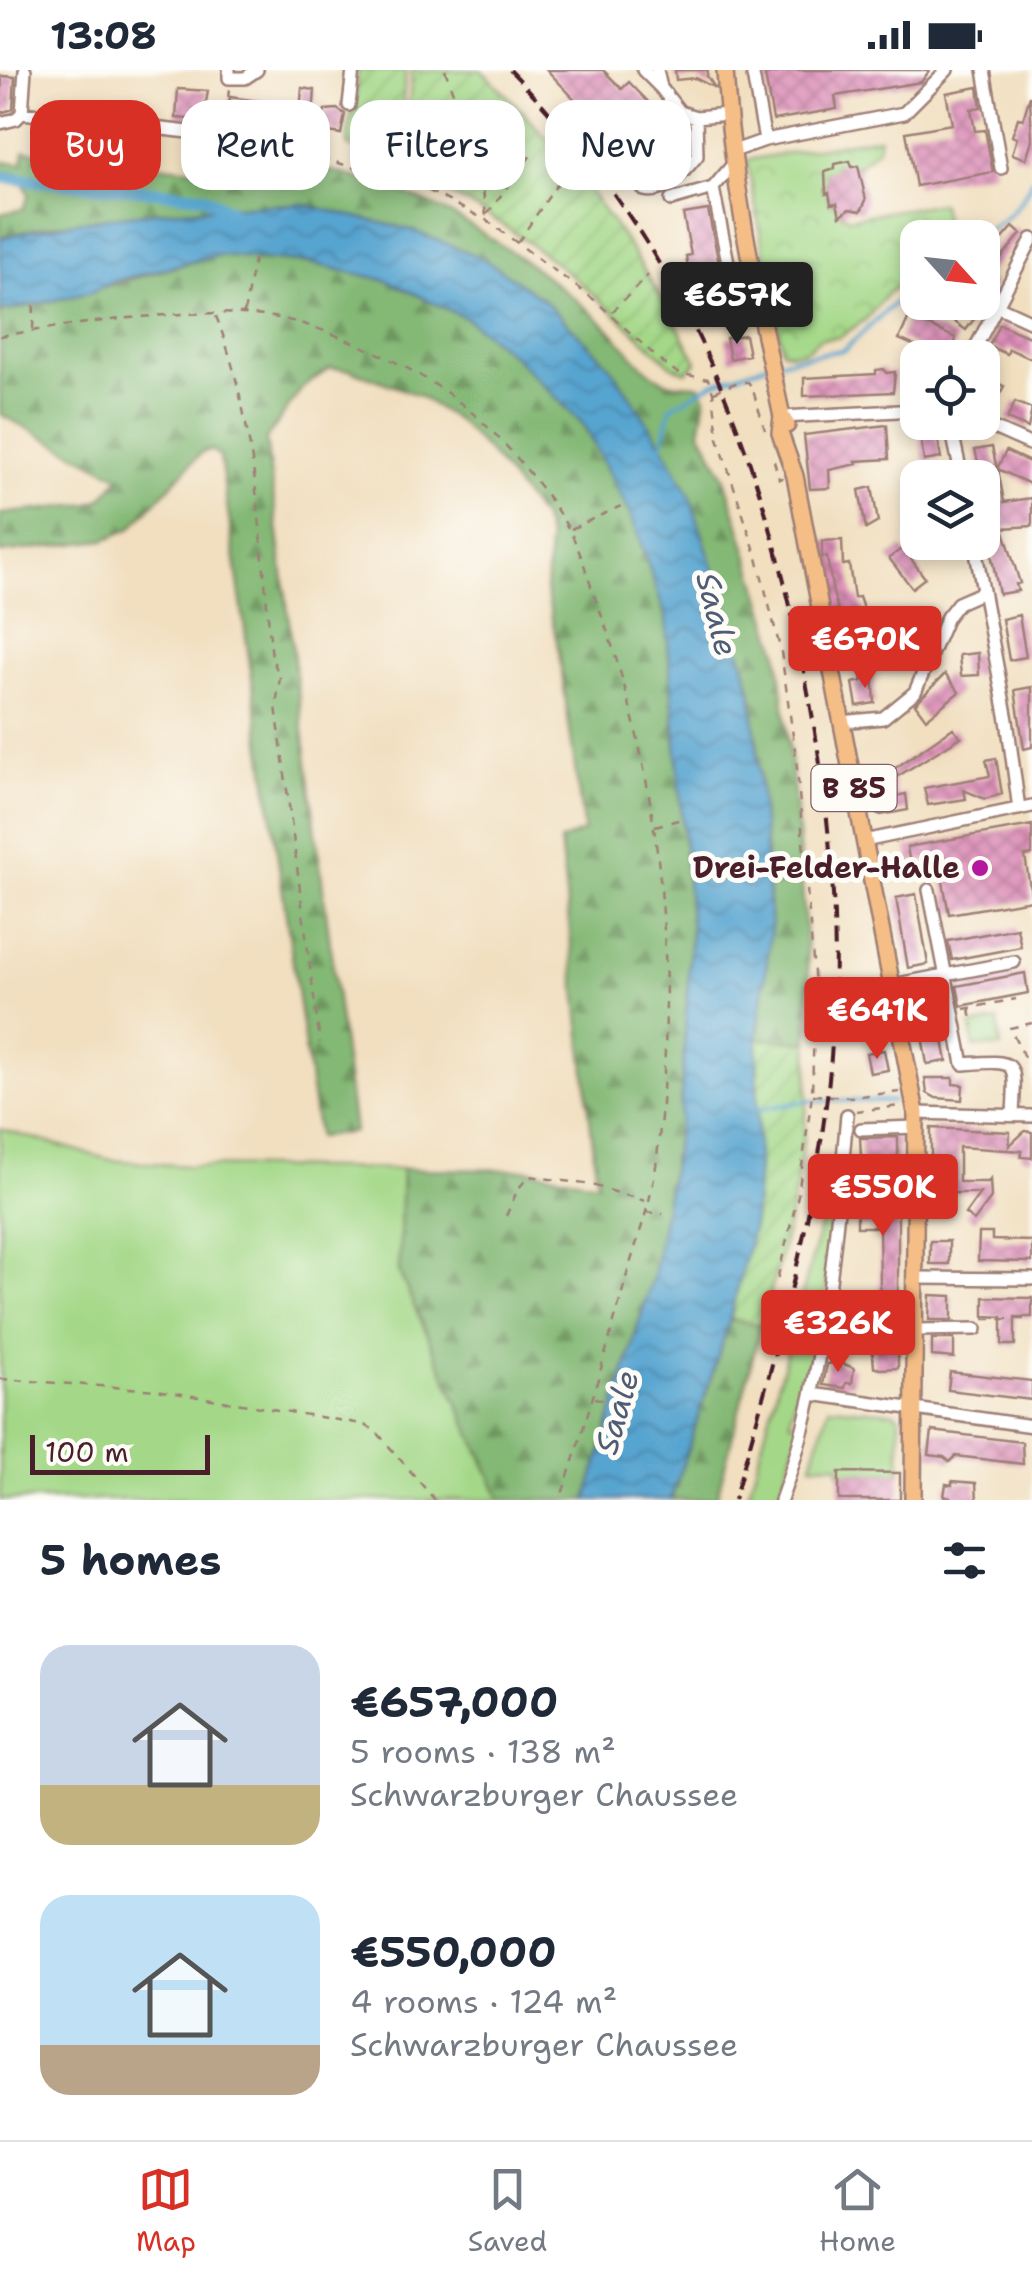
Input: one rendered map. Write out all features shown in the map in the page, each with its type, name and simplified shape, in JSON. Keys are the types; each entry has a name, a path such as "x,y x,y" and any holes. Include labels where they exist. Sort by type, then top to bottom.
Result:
{"main road":[{"name":"B 85","path":"715,70 728,114"},
{"name":"B 85","path":"725,70 734,157 758,294 782,418 791,432 793,469 916,1120 913,1500"}],"street":[{"path":"0,123 16,120 22,114 25,70"},
{"path":"229,74 244,78 257,70"},
{"path":"351,100 354,70"},
{"path":"643,70 670,100"},
{"path":"657,70 661,88"},
{"path":"752,70 765,140"},
{"path":"671,200 713,188 734,157 765,140 904,113 948,70"},
{"path":"984,70 1001,168"},
{"path":"22,114 181,131"},
{"path":"691,115 728,114"},
{"path":"691,160 698,152 696,117"},
{"path":"713,188 734,292"},
{"path":"1000,297 1032,239"},
{"path":"709,296 758,294"},
{"path":"1000,308 1032,322"},
{"path":"782,418 900,411"},
{"path":"1000,431 1032,445"},
{"path":"864,840 1025,807 977,560"},
{"path":"841,722 883,718 916,692 946,617 958,603 983,592"},
{"path":"929,890 963,1064 1004,1062 1010,1066 1014,1073 1013,1114"},
{"path":"892,984 1014,962"},
{"path":"781,1500 821,1352 847,1115"},
{"path":"861,1129 916,1120 1032,1116"},
{"path":"916,1278 1032,1280"},
{"path":"915,1330 979,1324"},
{"path":"812,1394 1032,1426"}],"path":[{"path":"444,70 480,170 486,217"},
{"path":"227,100 229,74"},
{"path":"486,217 531,155"},
{"path":"330,161 429,191 486,217 610,313 678,374 708,379 711,386 718,438 756,554 781,652 796,757 815,985 811,1099 798,1195 777,1280"},
{"path":"518,243 553,190"},
{"path":"243,315 254,260"},
{"path":"610,313 648,274"},
{"path":"34,303 34,331"},
{"path":"216,314 248,416 272,658 280,676 276,706 320,1043"},
{"path":"0,336 216,314 294,321 352,342 459,402 526,468 569,530 626,689 650,788 668,1013 655,1170 593,1397 560,1500"},
{"path":"713,392 748,382 767,437"},
{"path":"772,454 780,479 793,469"},
{"path":"569,530 621,506"},
{"path":"654,826 682,819"},
{"path":"952,1011 1016,999"},
{"path":"970,1008 973,1026"},
{"path":"1024,1057 1010,1028 1032,1023"},
{"path":"811,1099 900,1092 902,1108 848,1111 847,1115"},
{"path":"506,1216 528,1176 592,1184 647,1201"},
{"path":"644,1212 663,1214"},
{"path":"979,1324 1032,1320"},
{"path":"0,1379 156,1390 362,1424 375,1430 435,1500"},
{"path":"593,1397 615,1403"}],"green space":[{"path":"358,70 406,70 403,100 356,100"},
{"path":"412,70 481,70 511,100 409,100"},
{"path":"525,115 545,137 545,190 588,190 652,283 697,362 686,372 672,366 579,282 478,209 441,190 525,190"},
{"path":"879,137 878,148 858,166 835,164 835,169 825,172 824,184 831,204 837,203 839,213 850,218 941,203 944,220 900,220 900,284 866,319 840,337 820,339 805,351 782,350 747,160"},
{"path":"24,151 30,152 30,190 161,190 161,166 181,168 181,190 330,190 330,171 350,176 350,190 394,190 408,195 468,224 555,283 603,323 656,376 669,383 700,386 706,397 700,430 724,476 778,652 797,819 809,978 808,1042 757,1039 771,928 751,689 662,444 302,204 227,207 52,225 0,238 0,214 23,209 29,195 19,173 0,172 0,162 23,163"},
{"path":"219,255 311,263 388,281 466,318 515,357 583,424 632,517 666,617 691,930 680,1115 654,1272 587,1500 501,1500 399,1272 402,1169 530,1170 597,1183 560,841 584,832 559,652 546,591 549,540 542,519 494,458 459,422 418,395 351,370 330,368 303,387 266,439 354,1132 318,1137 220,456 211,450 202,452 130,529 104,540 0,553 0,514 89,504 101,499 120,477 0,414 0,312"},
{"path":"998,1021 1001,1047 974,1047 971,1026"},
{"path":"757,1039 808,1042 802,1149 761,1325 730,1319 754,1221 758,1165"},
{"path":"0,1129 111,1160 187,1166 402,1169 399,1272 501,1500 0,1500"},
{"path":"824,1213 831,1214 832,1248 812,1376 801,1375 790,1421 801,1424 778,1500 747,1500"},
{"path":"730,1319 761,1325 716,1500 671,1500"},
{"path":"829,1407 894,1412 900,1417 900,1473 839,1472 839,1465 812,1464"}],"water":[{"name":"Saale","path":"302,204 411,230 483,258 544,300 610,366 662,444 690,496 742,657 751,689 757,744 771,928 757,1039 758,1165 754,1221 730,1319 671,1500 587,1500 654,1272 680,1115 691,930 666,617 632,517 583,424 515,357 466,318 388,281 311,263 219,255 115,281 92,292 0,312 0,238 150,213"}],"building":[{"path":"547,70 603,70 622,89 629,82 646,100 575,100"},
{"path":"675,70 708,70 707,76 715,88 695,78 676,80"},
{"path":"793,70 930,70 921,82 835,96 837,109 773,120 765,75"},
{"path":"2,76 15,77 13,109 0,113"},
{"path":"978,87 981,107 971,109 975,131 985,130 993,172 916,186 906,132 952,124 946,93"},
{"path":"302,88 315,90 314,100 301,100"},
{"path":"178,89 208,91 206,100 181,100 181,118 176,118"},
{"path":"1030,96 1032,140 1026,159 1012,154 1017,138 1012,136 1018,118 1023,119"},
{"path":"330,110 345,114 341,134 330,132"},
{"path":"850,161 852,167 858,166 866,200 861,211 849,209 840,216 837,203 831,204 829,193 826,194 825,172 835,169 835,164"},
{"path":"708,210 723,284 705,288 700,276 690,278 686,256 691,255 683,214"},
{"path":"1013,227 1021,234 1000,259 1000,242"},
{"path":"908,320 956,338 956,340 899,339"},
{"path":"952,320 973,320 966,330"},
{"path":"999,324 1032,338 1032,359 1009,349 1007,354 1000,351 1000,340 992,340"},
{"path":"745,335 749,355 730,359 726,338"},
{"path":"884,369 886,373 895,372 893,392 804,396 804,378 876,374 876,370"},
{"path":"1015,402 1032,409 1028,428 1007,419"},
{"path":"887,425 889,459 856,461 857,464 829,470 830,488 810,489 804,435"},
{"path":"921,440 938,440 941,458 924,460"},
{"path":"992,447 995,460 978,460 975,450"},
{"path":"1006,451 1032,463 1032,485 1000,470"},
{"path":"1000,480 1004,502 1032,498 1032,526 1003,528 1020,583 1016,584 1018,591 999,594 992,560 1000,560"},
{"path":"872,487 878,522 866,529 859,490"},
{"path":"842,540 843,565 849,564 854,598 859,597 877,648 849,649 827,557 822,557 822,541"},
{"path":"900,550 900,560 912,560 925,578 912,588 889,558"},
{"path":"1019,615 1026,657 1009,660 1002,619"},
{"path":"978,653 979,675 961,676 959,655"},
{"path":"873,674 875,703 857,706 853,683 862,681 861,676"},
{"path":"945,674 959,692 926,719 915,704"},
{"path":"1032,687 1032,747 1024,749 1015,690"},
{"path":"953,728 961,737 885,784 881,778"},
{"path":"996,758 1002,794 985,799 964,790 966,799 928,805 924,788 990,776 986,760"},
{"path":"893,780 896,796 906,794 908,810 876,813 873,793"},
{"name":"Drei-Felder-Halle","path":"1032,825 1032,855 1025,856 1032,900 949,914 941,871 934,872 932,860 910,864 907,847"},
{"path":"916,894 928,964 908,968 896,898"},
{"path":"1017,928 1021,947 952,960 948,941"},
{"path":"1025,973 1028,993 961,1006 957,986"},
{"path":"933,989 947,1061 927,1064 914,993"},
{"path":"884,1050 888,1070 870,1073 866,1053"},
{"path":"925,1078 953,1078 953,1084 963,1085 962,1100 936,1098 927,1093"},
{"path":"931,1128 1010,1132 1009,1146 1025,1131 1032,1132 1032,1158 1021,1157 1022,1151 959,1147 959,1182 990,1179 991,1198 974,1221 965,1214 980,1193 950,1193 950,1215 931,1214"},
{"path":"898,1137 898,1368 880,1369 874,1367 872,1345 880,1284 879,1227 857,1227 857,1214 876,1214 876,1196 852,1196 852,1175 862,1174 860,1138"},
{"path":"979,1233 992,1233 992,1240 1032,1241 1032,1262 978,1261"},
{"path":"930,1241 949,1241 949,1264 930,1264"},
{"path":"930,1295 952,1296 952,1320 929,1320"},
{"path":"984,1297 1032,1298 1032,1317 1015,1317 1015,1345 1002,1345 1002,1317 984,1316"},
{"path":"932,1339 954,1339 954,1358 932,1356"},
{"path":"839,1362 854,1368 852,1383 846,1383 845,1388 823,1385 827,1364"},
{"path":"950,1372 1032,1381 1032,1400 948,1390"},
{"path":"932,1431 1022,1442 1023,1464 956,1456 950,1462 929,1455"},
{"path":"839,1472 900,1473 900,1500 839,1500"},
{"path":"952,1481 976,1483 977,1500 949,1500 944,1496 946,1484 952,1485"}],"waterway":[{"path":"0,177 203,196 241,217"},
{"path":"1000,221 1022,198 1032,179"},
{"path":"777,361 844,350 900,298"},
{"path":"662,445 671,407 713,383 768,364"},
{"path":"754,1110 808,1101 893,1101"}],"railway":[{"path":"510,70 571,138 624,208 669,280 707,355 739,432 766,513 788,598 816,740 833,899 831,1060 818,1162 798,1260 734,1500"}],"place":[{"name":"Drei-Felder-Halle","path":"980,868"}]}
